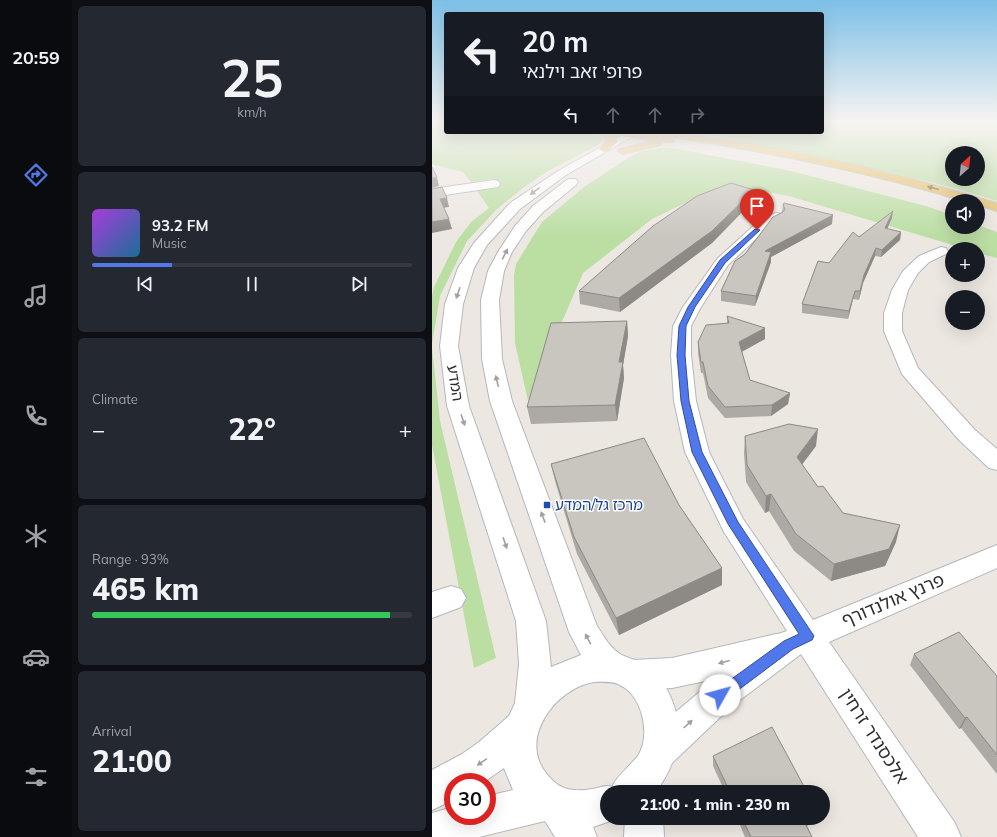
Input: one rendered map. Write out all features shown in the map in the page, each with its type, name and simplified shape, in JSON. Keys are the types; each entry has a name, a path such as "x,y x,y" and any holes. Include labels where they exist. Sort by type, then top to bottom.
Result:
{"main road":[{"path":"772,160 876,182 945,202"},
{"path":"817,160 863,170 997,207"},
{"path":"985,214 997,218"}],"street":[{"name":"המדע","path":"561,815 532,787 522,769 518,748 536,677 536,650 531,621 458,406 449,346 454,304 466,268 481,243 497,224 516,206 548,182 588,160"},
{"path":"601,160 555,194 534,214 520,229 505,252 496,271 490,300 492,359 501,401 584,632 599,657 646,686 655,698 660,714 662,732 646,776"},
{"path":"432,193 494,184"},
{"name":"אלכסנדר זרחין","path":"776,217 765,223 722,262 708,281 682,326 681,355 685,401 697,452 733,524 798,640 940,837"},
{"path":"941,251 924,259 910,271 900,290 893,313 892,331 909,370 967,435 997,462"},
{"name":"פרנץ אולנדורף","path":"432,791 475,767 492,755 526,717 543,692 559,679 577,670 595,667 623,672 672,673 706,666 798,640 997,556"},
{"name":"פרנץ אולנדורף","path":"646,776 720,695 798,640"},
{"path":"496,815 561,815 578,810 600,807"},
{"path":"432,833 456,825"},
{"path":"644,825 644,837"}],"green space":[{"path":"432,160 569,160 548,171 527,185 498,208 467,241 440,296 432,344 432,296 434,287 456,242 471,222 489,208 477,191 500,187 493,179 471,182 463,172 432,164"},
{"path":"625,160 735,160 791,171 926,206 945,213 945,234 985,234 985,228 997,232 997,258 985,255 985,242 945,243 789,196 751,189 704,194 652,219 583,273 528,401 515,343 514,275 516,264 542,222 584,187"},
{"path":"831,160 945,160 945,186 888,172"},
{"path":"985,160 997,160 997,201 985,197 985,194 974,194 946,186 985,186"},
{"path":"432,347 440,421 496,658 474,668 432,445"}],"building":[{"path":"432,167 437,177 432,178"},
{"path":"731,183 754,190 712,231 619,298 579,291 653,226 697,196"},
{"path":"442,187 447,198 440,199 449,219 432,222 432,189"},
{"path":"784,203 833,215 765,251 771,252 756,296 721,291 735,261 745,254 773,217 783,212 785,209 783,205"},
{"path":"893,211 885,228 901,232 882,250 876,248 864,275 860,291 855,291 849,311 802,304 818,261 829,263 853,232 859,237"},
{"path":"727,316 765,328 739,342 750,380 790,393 772,405 725,407 708,386 703,362 701,362 698,342 706,325 729,323"},
{"path":"627,321 619,362 623,362 615,405 527,407 551,323"},
{"path":"789,424 818,429 797,457 818,487 823,486 843,513 900,525 889,549 834,564 796,534 771,494 766,496 747,465 745,436"},
{"path":"644,438 679,505 722,568 616,618 574,537 551,464"},
{"path":"959,632 997,676 997,755 967,717 965,718 914,654"},
{"path":"772,727 803,785 727,785 713,756"},
{"path":"745,825 806,825 812,837 751,837"}],"place":[{"name":"מרכז גל/המדע","path":"547,505"}],"route":[{"path":"720,695 788,645 807,636 733,524 697,452 685,401 681,355 682,326 708,281 722,262 757,230"}]}
